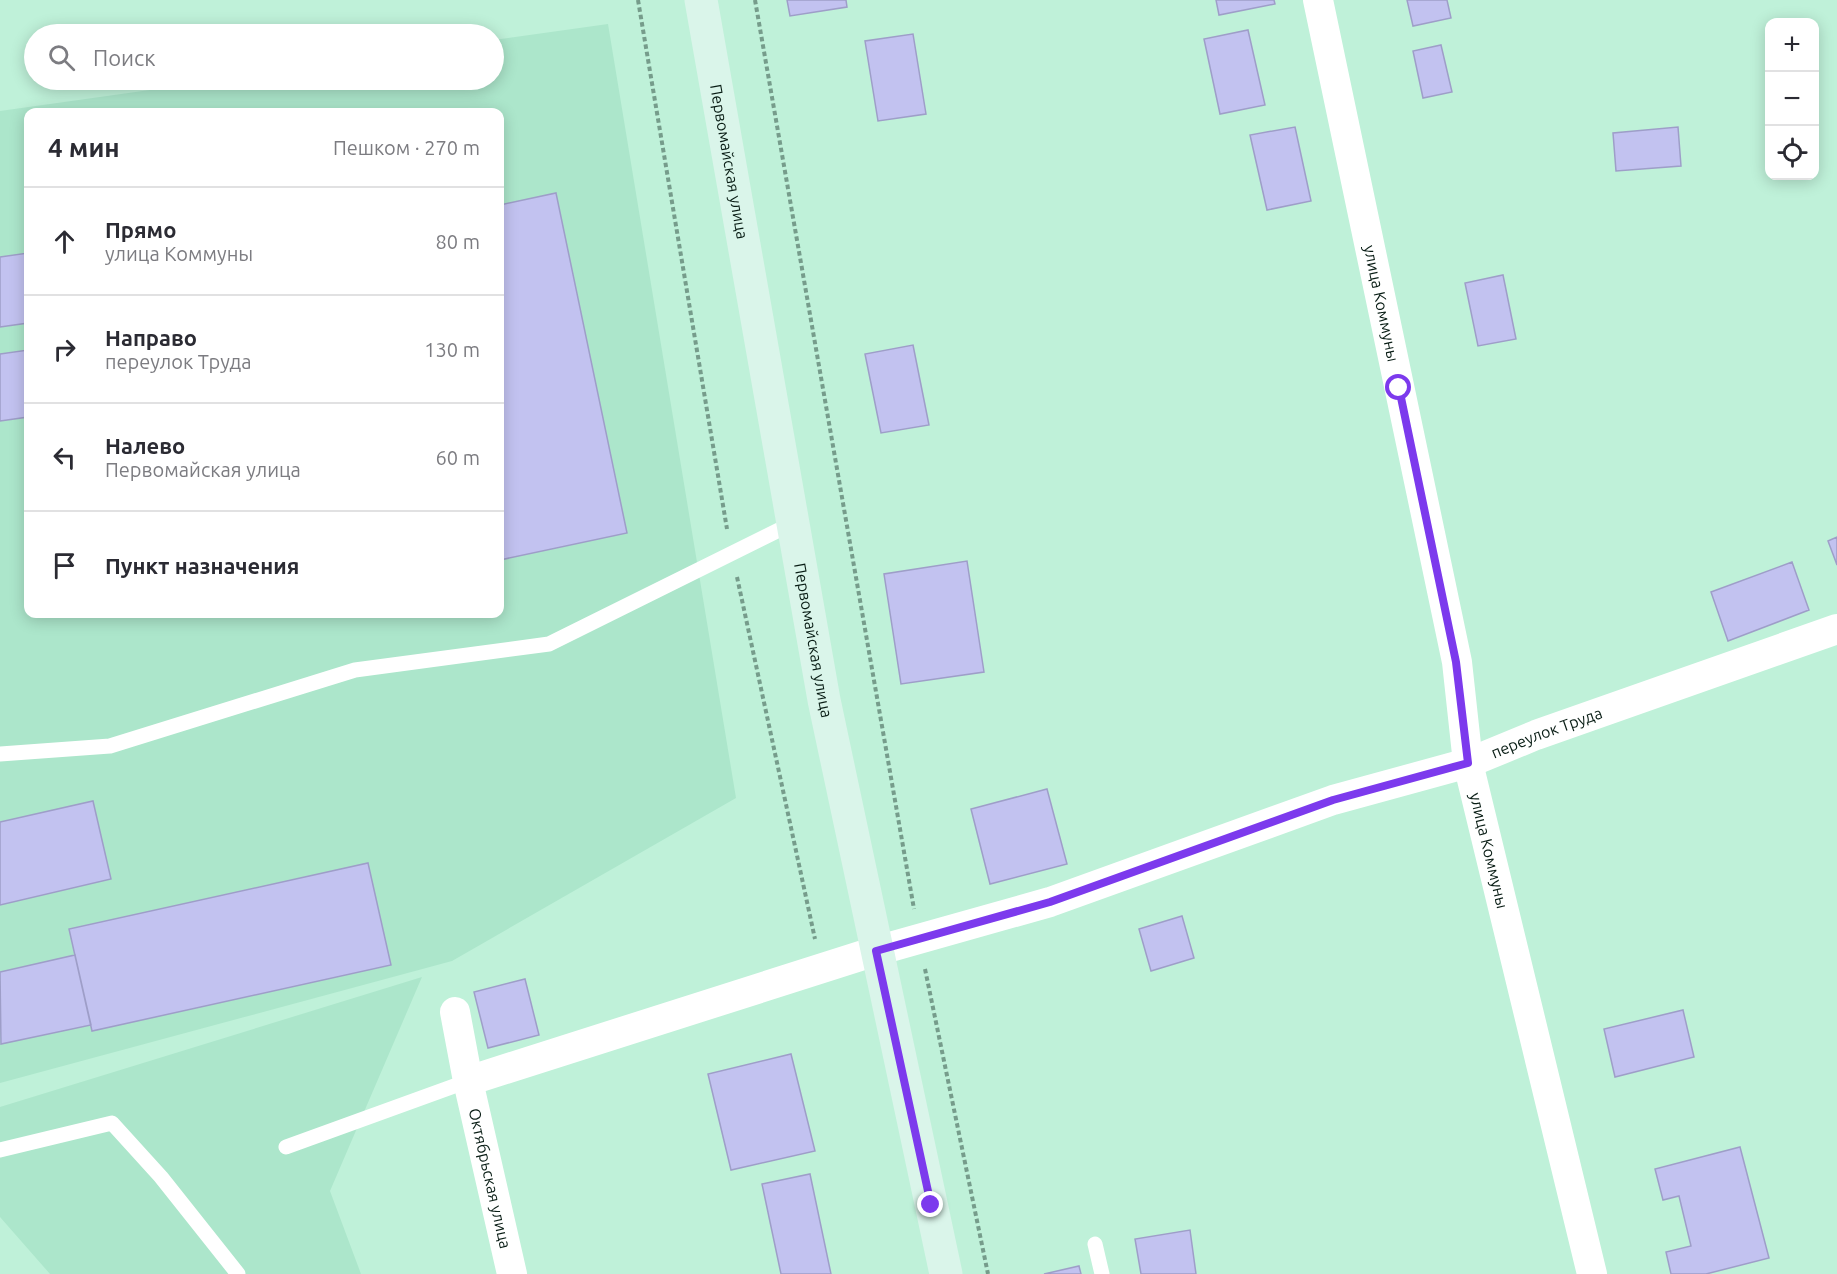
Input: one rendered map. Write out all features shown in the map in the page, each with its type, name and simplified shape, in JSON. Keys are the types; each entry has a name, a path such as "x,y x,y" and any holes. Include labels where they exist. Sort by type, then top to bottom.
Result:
{"main road":[{"name":"Первомайская улица","path":"701,0 824,700 946,1274"}],"street":[{"name":"улица Коммуны","path":"1318,0 1456,662 1468,763 1592,1274"},
{"name":"переулок Труда","path":"468,1082 876,951 1050,902 1333,800 1468,763 1536,735 1837,629"},
{"name":"Октябрьская улица","path":"455,1012 468,1082 512,1274"}],"lane":[{"path":"0,754 110,746 355,670 549,644 793,523"},
{"path":"286,1147 468,1082"},
{"path":"0,1150 112,1123 161,1177 238,1274"},
{"path":"1095,1244 1102,1274"}],"path":[{"path":"638,0 731,553 822,969"},
{"path":"755,0 919,939 988,1274"}],"shaded area":[{"path":"608,24 736,798 452,961 0,1083 0,111 150,90 504,90 504,39"},
{"path":"422,977 330,1191 361,1274 50,1274 0,1217 0,1107"}],"building":[{"path":"787,0 846,0 847,7 790,16"},
{"path":"1216,0 1274,0 1275,4 1219,15"},
{"path":"1407,0 1447,0 1451,18 1413,26"},
{"path":"1248,30 1265,105 1220,114 1204,39"},
{"path":"913,34 926,114 878,121 865,41"},
{"path":"1441,45 1452,92 1423,98 1413,51"},
{"path":"1295,127 1311,201 1267,210 1250,135"},
{"path":"1678,127 1681,166 1616,171 1613,133"},
{"path":"556,193 627,533 504,559 504,204"},
{"path":"24,254 24,324 0,327 0,257"},
{"path":"1503,275 1516,339 1478,346 1465,283"},
{"path":"913,345 929,425 881,433 865,354"},
{"path":"24,351 24,418 0,421 0,354"},
{"path":"1837,537 1837,565 1828,541"},
{"path":"967,561 984,672 901,684 884,574"},
{"path":"1792,562 1809,610 1728,641 1711,592"},
{"path":"1047,789 1067,864 990,884 971,809"},
{"path":"93,801 111,879 0,905 0,822"},
{"path":"368,863 391,965 92,1031 69,929"},
{"path":"1182,916 1194,958 1151,971 1139,929"},
{"path":"75,955 91,1025 1,1044 0,972"},
{"path":"525,979 539,1035 488,1048 474,992"},
{"path":"1683,1010 1694,1057 1615,1077 1604,1029"},
{"path":"791,1054 815,1151 731,1170 708,1074"},
{"path":"1740,1147 1769,1258 1706,1274 1671,1274 1666,1252 1691,1246 1679,1196 1663,1200 1655,1169"},
{"path":"810,1174 831,1274 781,1274 762,1184"},
{"path":"1190,1230 1196,1274 1141,1274 1135,1239"},
{"path":"1079,1266 1081,1274 1044,1274"}],"route":[{"path":"931,1205 876,951 1050,902 1333,800 1468,763 1456,662 1399,388"}]}
